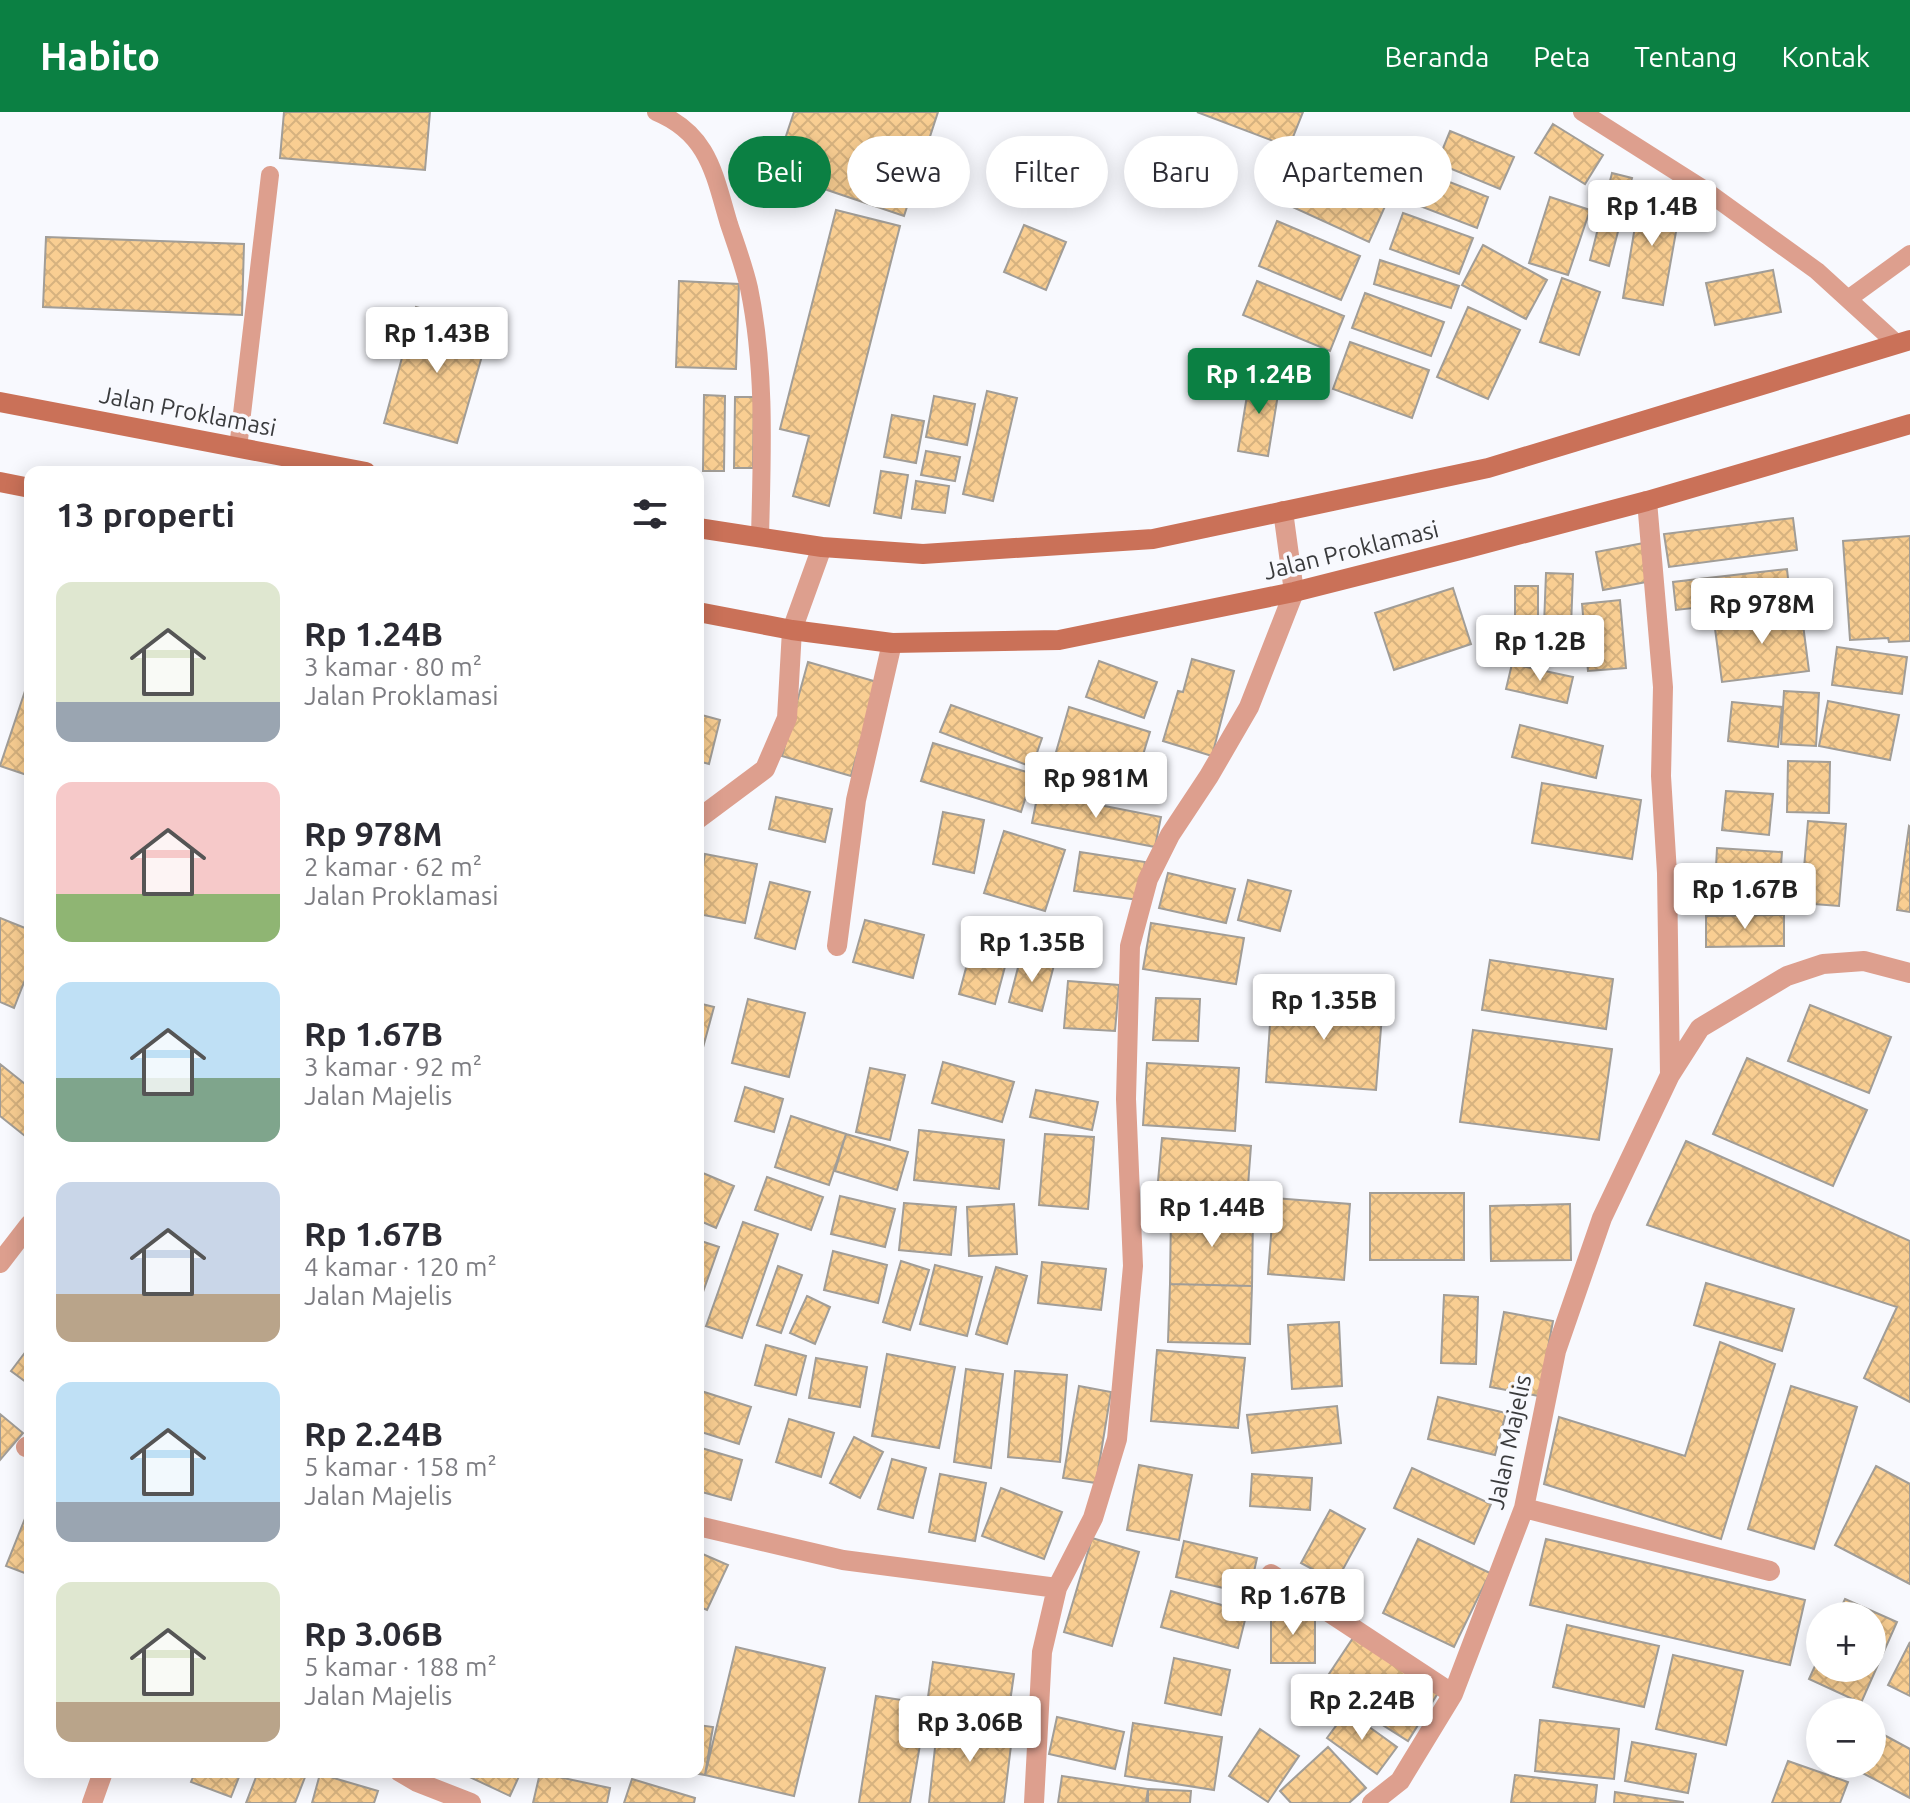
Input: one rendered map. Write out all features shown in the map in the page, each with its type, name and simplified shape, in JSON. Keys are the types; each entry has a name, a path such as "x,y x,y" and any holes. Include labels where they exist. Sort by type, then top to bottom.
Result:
{"street":[{"name":"Jalan Proklamasi","path":"704,529 822,547 923,554 1153,539 1488,468 1903,342"},
{"name":"Jalan Proklamasi","path":"0,402 334,466"},
{"name":"Jalan Proklamasi","path":"704,613 792,630 892,643 1059,640 1294,592 1647,501 1910,424"},
{"path":"0,482 24,487"},
{"path":"1647,501 1663,687 1661,776 1667,873 1670,1075"},
{"path":"1034,1803 1042,1652 1057,1588 1093,1518 1117,1439 1133,1266 1126,1099 1130,946 1148,879 1170,835 1249,707 1294,592 1283,511"},
{"path":"704,815 765,769 787,718 792,630 822,547"},
{"path":"837,946 856,800 892,643"},
{"name":"Jalan Majelis","path":"1372,1803 1400,1781 1453,1694 1524,1508 1556,1351 1573,1295 1602,1218 1670,1075 1700,1028 1787,976 1823,964 1864,961 1910,973"},
{"path":"0,1263 24,1232"},
{"path":"1524,1508 1770,1571"},
{"path":"704,1527 843,1560 1057,1588"},
{"path":"1271,1574 1453,1694"},
{"path":"92,1803 101,1778"},
{"path":"409,1778 410,1803"},
{"path":"411,1778 471,1803"}],"lane":[{"path":"656,112 692,135 710,160 748,287 759,356 763,418 760,537"},
{"path":"1582,112 1702,188 1817,271 1903,342"},
{"path":"238,448 270,175"},
{"path":"1848,299 1910,254"}],"building":[{"path":"284,112 430,112 425,170 280,158"},
{"path":"794,112 938,112 930,136 847,136 847,197 831,191 831,136 786,136"},
{"path":"1197,112 1303,112 1293,136 1260,136"},
{"path":"1553,124 1603,155 1585,184 1535,153"},
{"path":"1450,131 1514,157 1500,189 1452,169 1452,136 1448,136"},
{"path":"1612,173 1632,178 1609,266 1590,260"},
{"path":"1452,183 1488,197 1477,228 1425,208 1452,208"},
{"path":"1641,191 1682,198 1663,305 1623,298"},
{"path":"1550,197 1590,210 1568,275 1529,263"},
{"path":"880,208 907,208 904,216"},
{"path":"1295,208 1384,208 1369,242"},
{"path":"836,210 900,226 829,506 793,496 809,436 780,429"},
{"path":"1403,213 1473,238 1459,274 1390,249"},
{"path":"1277,221 1360,256 1341,300 1259,266"},
{"path":"1024,225 1066,242 1046,290 1004,272"},
{"path":"46,237 244,244 242,315 43,307"},
{"path":"1483,245 1547,280 1526,319 1462,285"},
{"path":"1380,260 1459,286 1451,308 1374,284"},
{"path":"1773,270 1781,312 1715,325 1706,283"},
{"path":"1562,278 1600,292 1579,355 1540,342"},
{"path":"679,281 739,284 736,369 676,367"},
{"path":"1257,281 1344,316 1330,351 1243,315"},
{"path":"1365,293 1444,322 1431,356 1352,328"},
{"path":"416,307 490,328 457,443 384,423"},
{"path":"1468,307 1520,330 1488,399 1437,377"},
{"path":"1350,342 1429,370 1412,418 1333,389"},
{"path":"1250,377 1280,382 1268,456 1238,451"},
{"path":"987,391 1017,398 993,501 963,494"},
{"path":"704,395 725,396 724,471 704,471"},
{"path":"934,396 975,404 967,445 926,437"},
{"path":"735,397 754,397 753,468 734,468"},
{"path":"892,415 924,421 916,463 884,457"},
{"path":"926,451 960,457 955,481 921,475"},
{"path":"881,471 908,475 901,518 874,513"},
{"path":"916,481 949,486 945,513 912,509"},
{"path":"1793,518 1797,550 1669,567 1664,534"},
{"path":"1910,536 1910,641 1889,642 1888,638 1850,640 1843,541"},
{"path":"1644,543 1652,581 1603,590 1596,552"},
{"path":"1787,569 1790,597 1676,610 1673,582"},
{"path":"1546,573 1573,574 1570,653 1543,651"},
{"path":"1515,586 1538,586 1538,649 1515,649"},
{"path":"1453,588 1471,644 1394,670 1375,613"},
{"path":"1620,600 1626,668 1588,671 1582,604"},
{"path":"1801,609 1809,671 1722,682 1714,621"},
{"path":"1837,647 1907,657 1902,694 1832,685"},
{"path":"1192,659 1234,671 1212,756 1163,741 1178,691 1183,692"},
{"path":"1099,661 1157,682 1144,718 1086,697"},
{"path":"808,662 877,682 851,776 782,756"},
{"path":"1512,664 1573,677 1567,703 1506,689"},
{"path":"1784,691 1819,693 1816,746 1781,744"},
{"path":"24,694 24,774 0,766"},
{"path":"1828,701 1899,715 1890,760 1819,746"},
{"path":"1732,702 1782,707 1778,747 1728,741"},
{"path":"951,705 1042,738 1032,767 940,732"},
{"path":"1069,707 1150,732 1130,797 1050,773"},
{"path":"704,716 720,720 709,764 704,763"},
{"path":"1520,725 1603,746 1596,778 1512,757"},
{"path":"933,743 1033,774 1021,812 921,781"},
{"path":"1788,761 1830,762 1829,813 1787,812"},
{"path":"1542,783 1641,800 1632,859 1532,843"},
{"path":"1726,791 1773,794 1769,835 1722,830"},
{"path":"1038,793 1161,817 1155,847 1032,823"},
{"path":"776,797 832,809 825,842 769,829"},
{"path":"943,812 984,820 974,873 933,864"},
{"path":"1808,821 1846,824 1839,906 1801,903"},
{"path":"1910,827 1910,912 1897,910"},
{"path":"1004,831 1065,850 1045,911 984,893"},
{"path":"1717,848 1782,852 1778,908 1714,905"},
{"path":"1080,852 1145,862 1139,900 1074,891"},
{"path":"705,854 757,864 745,923 704,915"},
{"path":"1168,873 1235,889 1226,923 1159,908"},
{"path":"1248,880 1291,891 1280,931 1238,920"},
{"path":"770,882 810,892 795,949 755,938"},
{"path":"1784,915 1784,946 1706,947 1706,916"},
{"path":"0,918 24,928 24,982 14,1008 0,1002"},
{"path":"865,920 924,935 913,978 853,962"},
{"path":"1151,923 1244,938 1236,984 1143,969"},
{"path":"974,938 1010,948 995,1004 959,994"},
{"path":"1021,956 1054,965 1042,1011 1009,1002"},
{"path":"1490,960 1613,979 1606,1029 1482,1010"},
{"path":"1068,981 1119,985 1115,1031 1064,1028"},
{"path":"1272,995 1383,1003 1376,1090 1266,1082"},
{"path":"1156,998 1200,999 1198,1041 1153,1040"},
{"path":"748,999 805,1013 789,1077 732,1063"},
{"path":"704,1004 714,1007 704,1044"},
{"path":"1810,1005 1891,1037 1869,1093 1788,1061"},
{"path":"1473,1030 1612,1049 1599,1140 1460,1122"},
{"path":"1747,1058 1867,1110 1833,1186 1713,1134"},
{"path":"943,1062 1014,1082 1002,1122 932,1103"},
{"path":"1147,1063 1239,1068 1235,1131 1143,1125"},
{"path":"0,1064 24,1083 24,1135 0,1116"},
{"path":"870,1068 905,1075 890,1140 856,1132"},
{"path":"745,1087 783,1099 774,1132 735,1121"},
{"path":"1036,1090 1098,1102 1092,1130 1030,1117"},
{"path":"791,1116 846,1134 829,1185 775,1167"},
{"path":"919,1130 1004,1140 999,1189 914,1180"},
{"path":"846,1134 908,1152 897,1190 835,1171"},
{"path":"1045,1134 1094,1137 1088,1209 1039,1205"},
{"path":"1162,1138 1251,1146 1247,1199 1157,1192"},
{"path":"1686,1141 1910,1241 1910,1402 1864,1378 1897,1307 1647,1225"},
{"path":"704,1174 734,1186 716,1228 704,1223"},
{"path":"767,1177 823,1197 811,1230 755,1210"},
{"path":"1370,1193 1464,1193 1464,1260 1370,1260"},
{"path":"840,1196 895,1209 885,1247 831,1234"},
{"path":"1274,1198 1350,1204 1344,1280 1268,1274"},
{"path":"904,1203 956,1207 951,1255 899,1250"},
{"path":"1014,1204 1017,1254 969,1256 967,1207"},
{"path":"1570,1204 1571,1260 1491,1261 1490,1206"},
{"path":"1171,1212 1253,1214 1252,1286 1170,1284"},
{"path":"743,1222 778,1234 742,1338 706,1326"},
{"path":"704,1242 719,1247 704,1289"},
{"path":"833,1251 887,1265 878,1303 824,1290"},
{"path":"901,1261 929,1270 910,1330 883,1322"},
{"path":"1042,1262 1106,1269 1101,1310 1038,1303"},
{"path":"935,1265 982,1277 967,1336 920,1324"},
{"path":"778,1266 802,1275 781,1333 757,1325"},
{"path":"996,1267 1027,1276 1007,1344 976,1334"},
{"path":"1706,1283 1794,1309 1782,1351 1694,1325"},
{"path":"1170,1284 1252,1286 1250,1344 1168,1342"},
{"path":"1444,1295 1478,1297 1476,1364 1441,1363"},
{"path":"807,1296 830,1307 815,1344 790,1333"},
{"path":"1504,1312 1553,1321 1539,1396 1490,1387"},
{"path":"1339,1322 1342,1386 1292,1389 1288,1325"},
{"path":"1720,1342 1775,1364 1721,1539 1544,1484 1559,1417 1685,1456"},
{"path":"766,1345 806,1356 796,1395 755,1385"},
{"path":"1157,1350 1245,1358 1238,1428 1151,1421"},
{"path":"24,1354 24,1381 11,1371"},
{"path":"887,1354 955,1367 939,1448 872,1436"},
{"path":"816,1358 867,1367 860,1407 809,1398"},
{"path":"966,1369 1003,1374 991,1468 954,1462"},
{"path":"1015,1371 1067,1375 1060,1462 1008,1457"},
{"path":"1079,1386 1111,1392 1096,1483 1063,1478"},
{"path":"1791,1386 1857,1407 1814,1549 1748,1529"},
{"path":"704,1392 751,1407 739,1444 704,1433"},
{"path":"1438,1397 1506,1413 1495,1455 1428,1439"},
{"path":"1337,1406 1341,1443 1252,1453 1247,1415"},
{"path":"0,1414 23,1433 0,1460"},
{"path":"789,1419 834,1433 821,1477 776,1462"},
{"path":"854,1437 883,1452 860,1498 830,1483"},
{"path":"704,1449 742,1460 731,1500 704,1493"},
{"path":"892,1459 926,1468 913,1518 878,1509"},
{"path":"1139,1465 1192,1475 1179,1540 1127,1530"},
{"path":"1876,1466 1910,1484 1910,1584 1835,1545"},
{"path":"1412,1468 1491,1504 1474,1544 1394,1508"},
{"path":"940,1474 986,1483 975,1541 929,1532"},
{"path":"1252,1474 1312,1478 1310,1510 1250,1506"},
{"path":"1001,1488 1062,1512 1044,1559 982,1536"},
{"path":"1330,1510 1365,1529 1336,1582 1301,1563"},
{"path":"24,1521 24,1573 6,1566"},
{"path":"1092,1538 1139,1552 1112,1646 1064,1632"},
{"path":"1418,1539 1490,1573 1454,1647 1383,1613"},
{"path":"1546,1539 1805,1600 1790,1665 1530,1605"},
{"path":"1184,1541 1257,1558 1249,1594 1176,1577"},
{"path":"704,1555 728,1565 707,1610 704,1609"},
{"path":"1171,1591 1247,1612 1238,1648 1161,1627"},
{"path":"1271,1611 1315,1611 1315,1663 1271,1663"},
{"path":"1886,1617 1897,1622 1886,1647"},
{"path":"1567,1625 1659,1646 1644,1707 1553,1687"},
{"path":"1353,1638 1438,1693 1408,1741 1321,1686"},
{"path":"1910,1642 1910,1696 1888,1685"},
{"path":"736,1647 825,1668 794,1796 705,1775"},
{"path":"1673,1655 1743,1671 1726,1745 1656,1729"},
{"path":"1174,1658 1230,1670 1221,1715 1165,1703"},
{"path":"933,1662 1014,1674 1008,1716 927,1704"},
{"path":"1816,1682 1870,1682 1863,1698 1850,1698"},
{"path":"876,1696 927,1704 910,1803 859,1803"},
{"path":"1347,1711 1397,1747 1377,1774 1327,1738"},
{"path":"1057,1717 1124,1732 1115,1769 1049,1754"},
{"path":"938,1720 1013,1729 1004,1803 929,1803"},
{"path":"1540,1720 1619,1729 1614,1779 1535,1771"},
{"path":"1133,1723 1222,1737 1214,1790 1125,1776"},
{"path":"704,1726 713,1727 704,1775"},
{"path":"1260,1729 1299,1756 1268,1802 1229,1776"},
{"path":"1886,1736 1910,1749 1910,1798 1872,1778 1886,1778"},
{"path":"1632,1742 1696,1754 1688,1793 1625,1781"},
{"path":"1328,1747 1366,1788 1349,1803 1291,1803 1280,1791"},
{"path":"1788,1761 1806,1767 1806,1778 1837,1778 1848,1782 1840,1803 1772,1803"},
{"path":"1515,1775 1597,1785 1595,1803 1511,1803"},
{"path":"1062,1776 1148,1789 1146,1803 1058,1803"},
{"path":"193,1778 239,1778 231,1797 191,1782"},
{"path":"256,1778 305,1778 295,1803 246,1803"},
{"path":"319,1778 334,1778 378,1791 374,1803 312,1803"},
{"path":"472,1778 518,1778 510,1796"},
{"path":"539,1778 563,1778 610,1788 607,1803 533,1803"},
{"path":"632,1779 695,1798 694,1803 624,1803"},
{"path":"1148,1789 1191,1791 1190,1803 1148,1803"},
{"path":"1615,1792 1683,1802 1683,1803 1614,1803"}]}
